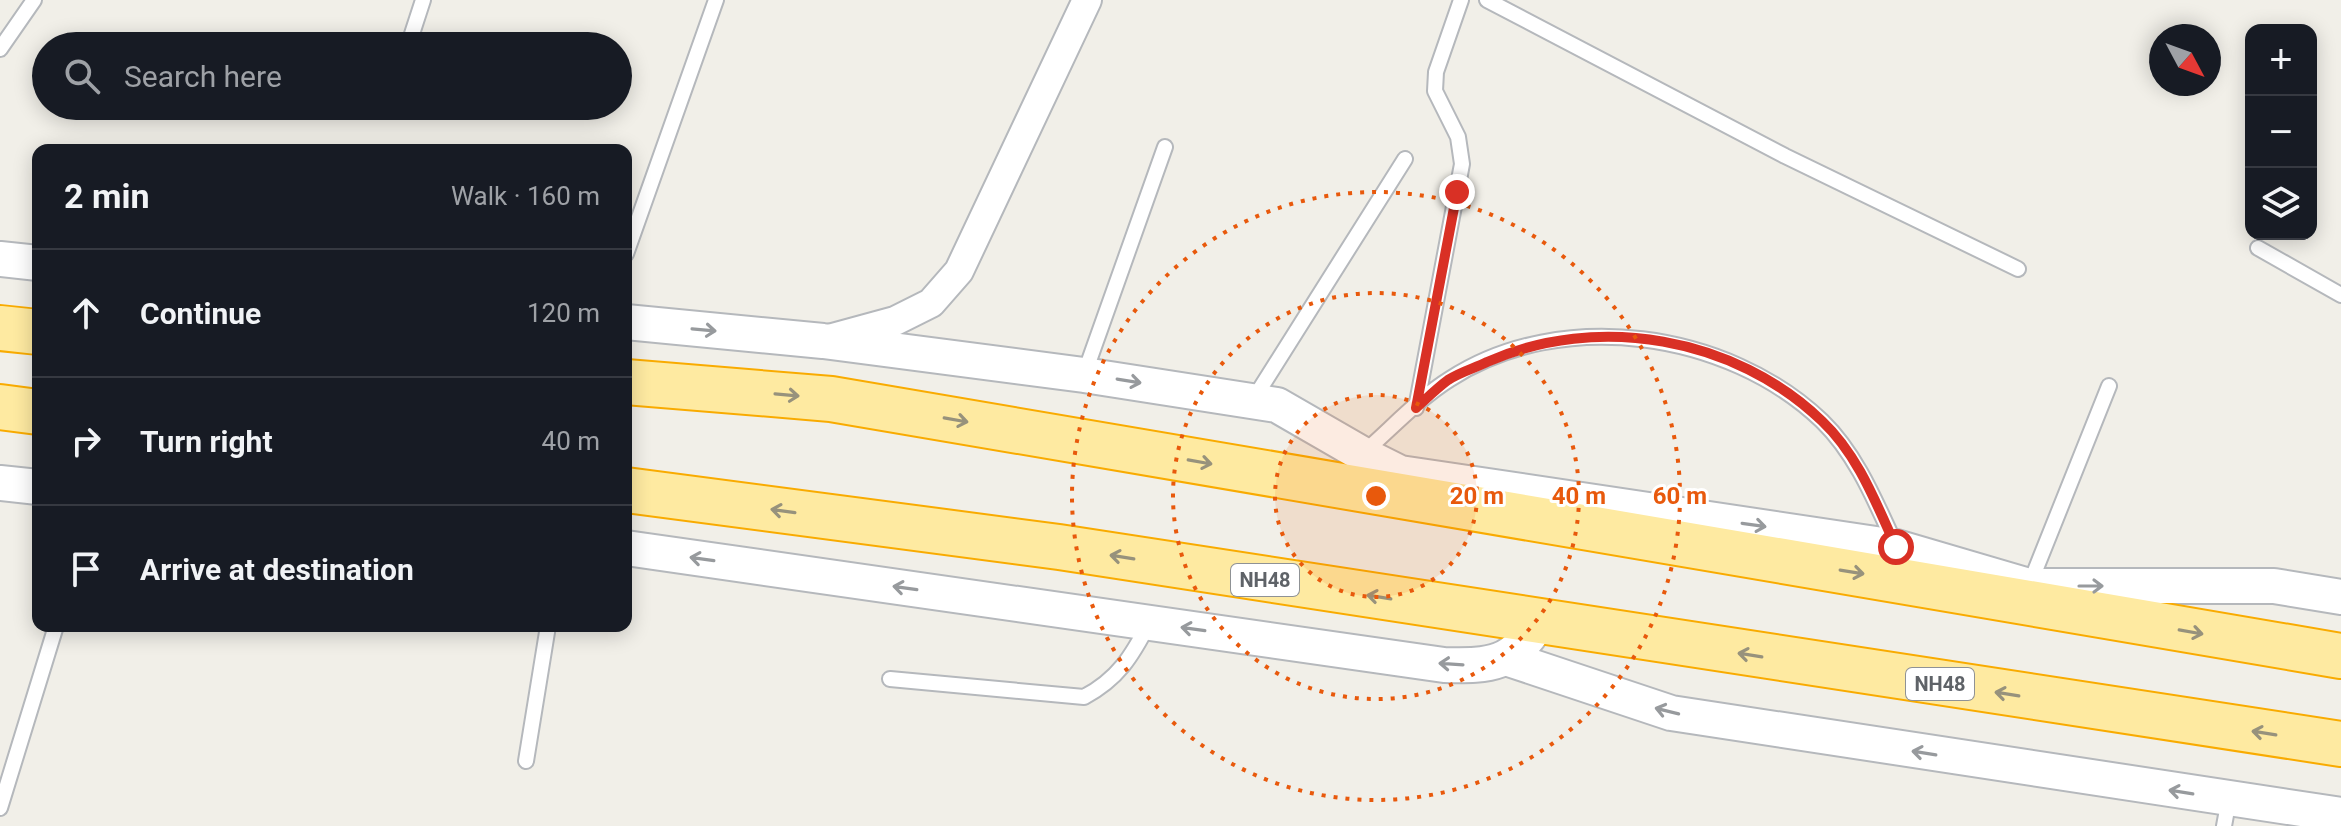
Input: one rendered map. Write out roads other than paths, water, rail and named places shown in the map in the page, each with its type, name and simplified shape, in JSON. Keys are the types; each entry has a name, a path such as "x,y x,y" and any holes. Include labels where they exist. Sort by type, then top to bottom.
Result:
{"highway":[{"path":"0,328 32,331"},
{"path":"632,382 831,399 2341,656"},
{"path":"0,407 32,411"},
{"name":"NH48","path":"632,491 991,538 2341,744"}],"street":[{"path":"823,341 895,321 931,303 959,271 1087,0"},
{"path":"0,259 32,262"},
{"path":"632,323 918,353 1277,405 1362,454 1471,509"},
{"path":"1400,473 1896,547 2029,586 2274,586 2341,597"},
{"path":"0,483 32,486"},
{"path":"632,549 1444,665 1476,666 1506,658 1522,649 1539,622"},
{"path":"1506,658 1671,713 2227,813 2341,815"}],"lane":[{"path":"0,49 34,0"},
{"path":"413,32 423,0"},
{"path":"632,237 716,0"},
{"path":"1416,408 1462,164 1458,137 1435,91 1436,72 1461,0"},
{"path":"1487,0 1785,156 2018,269"},
{"path":"1084,375 1165,147"},
{"path":"1253,400 1405,159"},
{"path":"2258,248 2341,295"},
{"path":"1362,454 1450,379 1506,354 1559,340 1616,335 1728,358 1822,421 1862,472 1896,547"},
{"path":"2029,586 2109,386"},
{"path":"890,679 1084,697 1107,685 1128,663 1149,623"},
{"path":"0,808 54,632"},
{"path":"526,761 547,632"}]}
